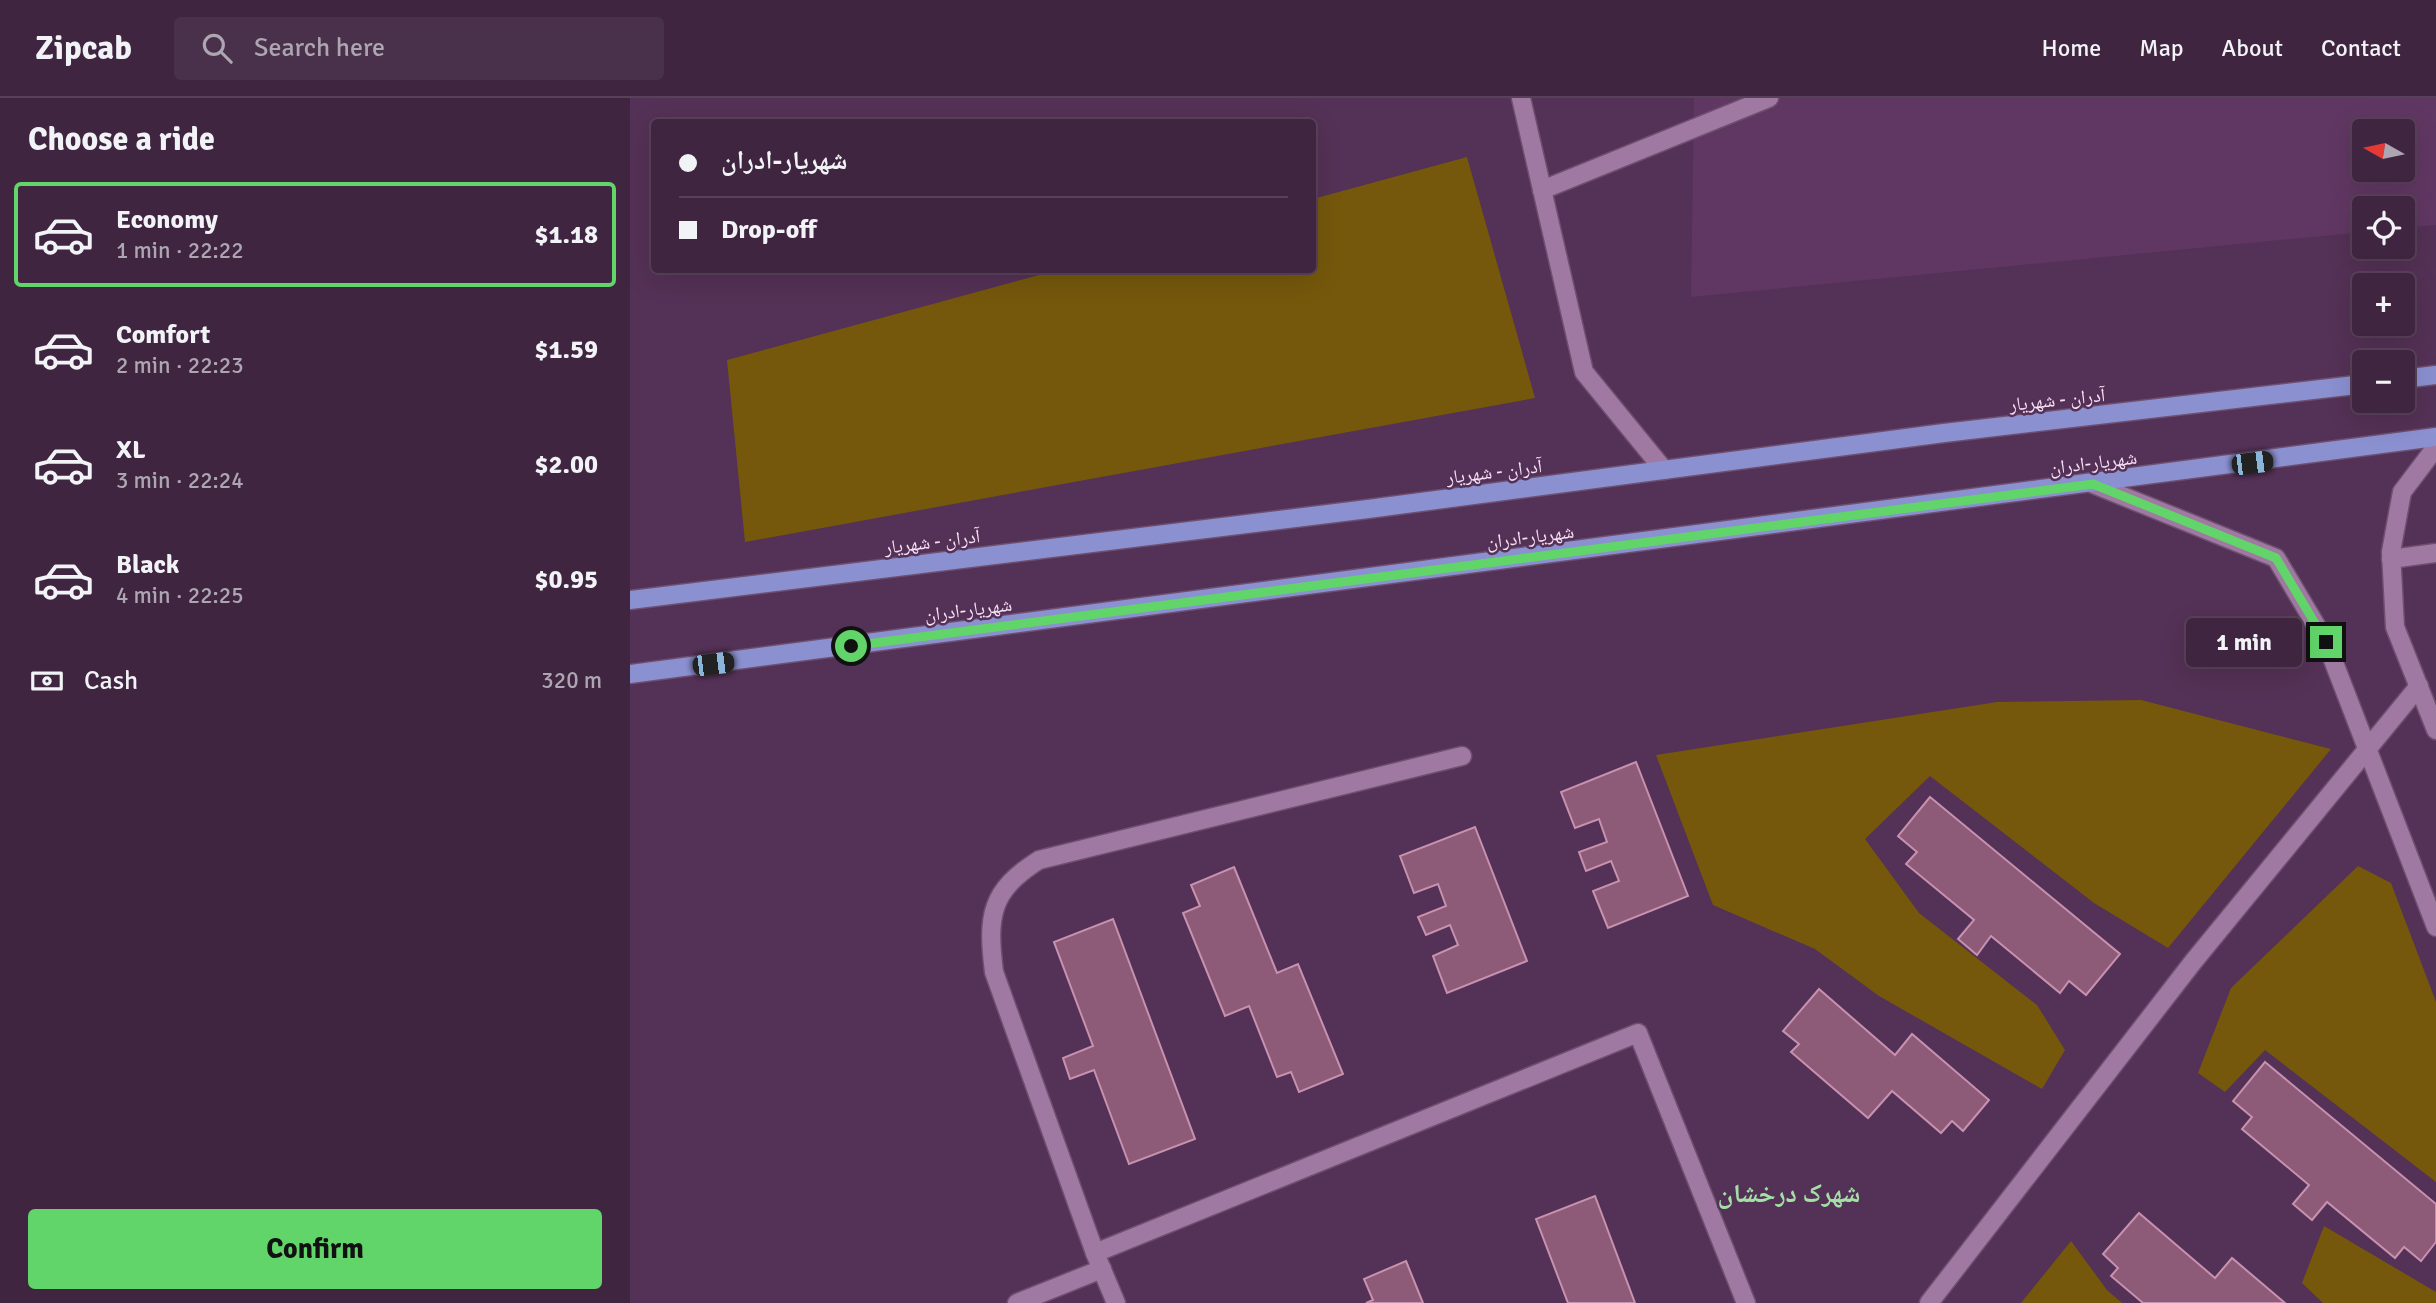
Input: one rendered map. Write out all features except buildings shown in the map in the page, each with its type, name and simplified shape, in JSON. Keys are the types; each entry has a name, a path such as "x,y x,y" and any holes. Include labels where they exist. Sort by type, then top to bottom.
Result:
{"main road":[{"path":"2415,378 2436,375"},
{"name":"آدران - شهریار","path":"630,600 1944,433 2352,385"},
{"name":"شهریار-ادران","path":"630,674 2436,437"}],"street":[{"path":"1521,98 1584,372 1664,470"},
{"path":"1542,190 1769,98"},
{"path":"2436,447 2402,492 2391,559 2395,627 2436,730"},
{"path":"2093,484 2276,558 2326,642 2436,927"},
{"path":"2391,559 2436,553"},
{"path":"1929,1303 2193,962 2419,686"},
{"path":"1116,1303 1098,1261 993,972 990,939 995,904 1012,877 1039,860 1462,756"},
{"path":"1017,1303 1098,1261 1638,1033 1746,1303"}],"shaded area":[{"path":"1694,98 2436,98 2436,225 2415,227 2415,196 2352,196 2352,233 1691,297"},
{"path":"1467,157 1535,398 745,542 727,360 1046,273 1316,273 1316,198"},
{"path":"2141,700 2331,749 2168,948 2094,903 1930,776 1865,839 1919,913 2037,1005 2065,1050 2042,1089 1879,996 1815,949 1713,905 1656,755 1997,702"},
{"path":"2358,866 2391,883 2436,1002 2436,1182 2265,1050 2225,1092 2198,1073 2231,988"},
{"path":"2324,1226 2436,1292 2436,1303 2323,1303 2302,1283"},
{"path":"2071,1241 2107,1290 2122,1303 2021,1303"}],"district":[{"name":"شهرک درخشان","path":"1789,1193"}],"route":[{"path":"851,646 2093,484 2276,558 2326,642"}]}
